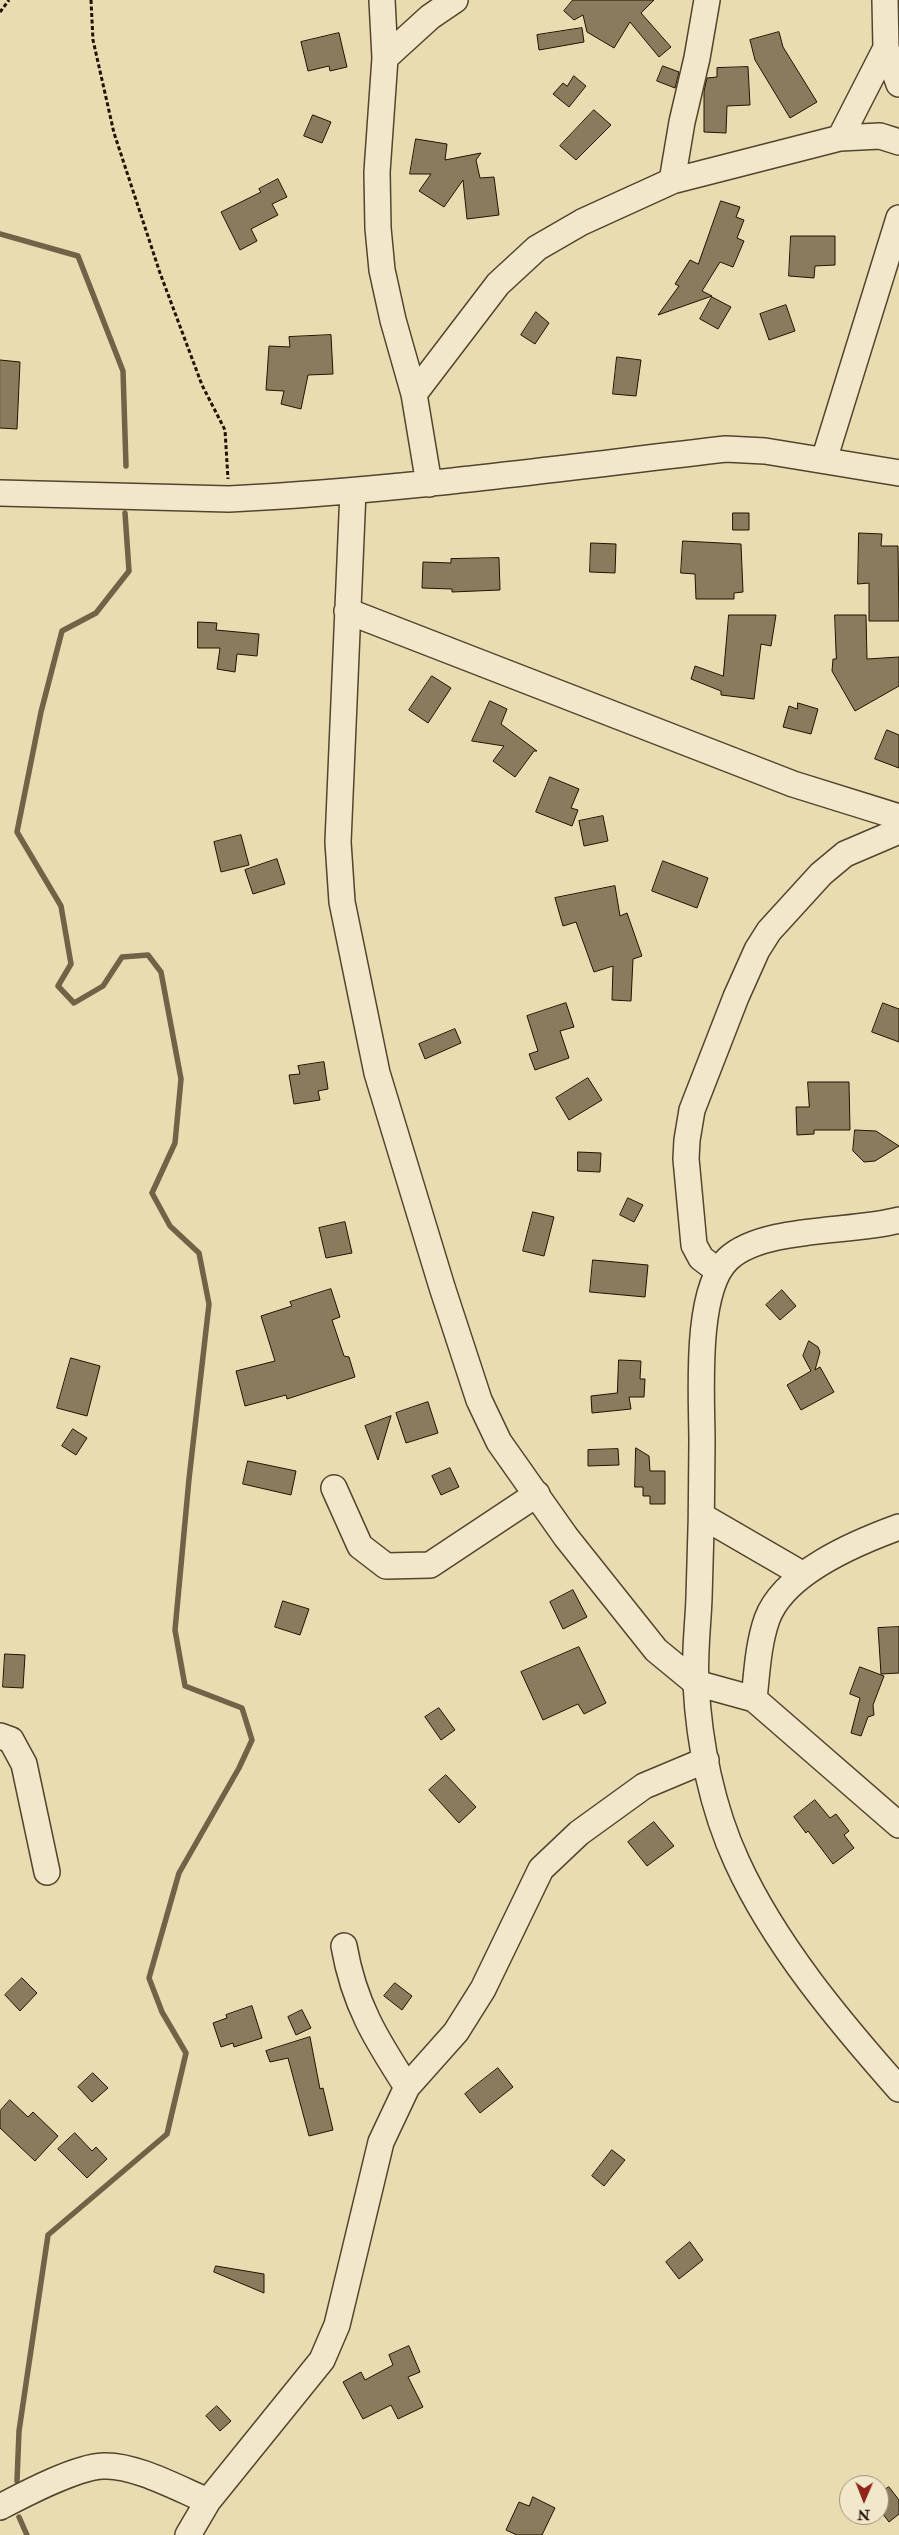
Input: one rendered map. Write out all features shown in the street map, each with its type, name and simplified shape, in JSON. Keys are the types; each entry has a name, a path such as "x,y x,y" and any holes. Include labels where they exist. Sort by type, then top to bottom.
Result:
{"street":[{"path":"382,0 385,58 377,172 378,228 382,270 392,320 414,394 429,484"},
{"path":"385,58 430,17 455,0"},
{"path":"672,181 707,0"},
{"path":"885,0 886,48 899,84"},
{"path":"840,138 886,48"},
{"path":"414,394 498,284 537,248 582,222 672,181 840,138 880,136 899,142"},
{"path":"824,460 899,218"},
{"path":"0,493 228,498 353,491 429,484 726,449 765,451 899,473"},
{"path":"353,491 338,842 342,902 356,978 377,1073 478,1400 499,1442 566,1538 656,1650 696,1683 754,1699 899,1824"},
{"path":"347,610 793,784 899,817"},
{"path":"718,1272 701,1258 694,1245 686,1150 692,1110 726,1021 757,950 770,931 796,901 821,874 845,854 899,831"},
{"path":"899,1220 878,1226 787,1234 764,1240 728,1258 718,1272 709,1296 703,1335 702,1516 696,1683 706,1760 713,1794 736,1860 750,1889 811,1982 857,2041 899,2089"},
{"path":"334,1488 360,1546 386,1566 430,1565 537,1494"},
{"path":"702,1516 802,1574"},
{"path":"754,1699 759,1655 768,1618 777,1599 802,1574 879,1534 899,1527"},
{"path":"0,1736 11,1740 24,1764 47,1872"},
{"path":"188,2535 208,2502 322,2360 329,2347 337,2325 381,2142 407,2087 456,2032 484,1989 541,1869 578,1833 644,1786 706,1760"},
{"path":"344,1946 349,1977 361,2008 381,2047 407,2087"},
{"path":"0,2507 49,2484 102,2466 136,2472 208,2502"}],"path":[{"path":"0,12 8,0"},
{"path":"91,0 93,40 114,133 160,273 202,385 225,430 228,498"}],"building":[{"path":"573,0 654,0 641,13 671,47 659,57 630,22 614,48 587,32 583,15 574,20 564,11"},
{"path":"582,28 584,42 539,50 537,35"},
{"path":"779,32 783,47 817,102 790,118 755,60 750,40"},
{"path":"339,33 347,67 330,71 329,66 308,71 301,42"},
{"path":"663,66 679,72 675,88 657,81"},
{"path":"748,67 750,105 727,106 726,133 704,132 704,91 707,78 717,77 717,68"},
{"path":"574,76 586,86 569,107 553,94 563,83 567,86"},
{"path":"594,110 611,125 576,160 560,146"},
{"path":"313,115 331,122 322,143 304,136"},
{"path":"416,139 447,144 445,160 481,153 476,160 480,178 494,177 499,215 467,219 463,180 444,207 419,191 431,174 410,174"},
{"path":"278,179 287,197 272,204 278,215 251,229 257,241 240,250 221,212 261,192 259,189"},
{"path":"721,201 740,207 736,217 744,220 737,238 744,241 733,267 720,262 702,291 712,296 658,315 679,286 675,284 690,260 698,264"},
{"path":"791,236 835,236 835,265 815,266 814,278 789,276"},
{"path":"712,297 731,307 718,329 700,319"},
{"path":"786,305 795,331 769,340 760,314"},
{"path":"536,312 549,323 535,344 521,335"},
{"path":"331,335 333,374 308,375 301,409 281,404 284,391 266,390 269,346 290,347 289,337"},
{"path":"617,357 641,360 636,396 613,394"},
{"path":"0,360 20,362 17,429 0,428"},
{"path":"733,513 749,513 749,530 733,530"},
{"path":"859,533 882,534 881,546 898,546 899,621 869,621 869,583 858,584"},
{"path":"683,541 741,544 743,592 734,593 734,599 696,599 695,574 681,573"},
{"path":"591,543 616,544 615,573 590,572"},
{"path":"499,558 500,590 452,592 452,589 422,588 423,562 451,563 451,559"},
{"path":"729,615 776,615 771,646 761,644 754,699 721,695 721,691 691,679 695,666 723,676"},
{"path":"835,615 866,615 867,659 899,657 899,686 855,711 832,671 833,659 836,659"},
{"path":"198,622 217,623 216,630 259,634 257,656 237,654 235,672 217,669 220,648 198,648"},
{"path":"432,676 451,688 428,723 409,710"},
{"path":"490,701 507,709 501,724 537,751 534,751 515,777 493,761 504,746 472,741"},
{"path":"798,703 818,709 811,734 783,727 789,706 797,709"},
{"path":"887,730 899,735 899,768 875,759"},
{"path":"550,777 579,789 571,808 578,810 572,826 536,812"},
{"path":"603,816 608,841 584,846 579,821"},
{"path":"241,835 249,865 221,872 214,842"},
{"path":"277,859 285,884 253,894 245,870"},
{"path":"663,861 708,878 697,908 652,891"},
{"path":"615,886 620,916 627,913 642,956 633,959 631,1001 612,1000 613,966 594,972 576,922 563,926 555,898"},
{"path":"566,1003 574,1027 560,1031 569,1058 535,1070 529,1054 538,1051 527,1016"},
{"path":"883,1003 899,1009 899,1042 872,1032"},
{"path":"455,1029 461,1043 425,1059 419,1044"},
{"path":"324,1062 328,1089 318,1091 320,1100 294,1104 289,1075 300,1074 298,1066"},
{"path":"588,1078 602,1100 569,1120 556,1098"},
{"path":"808,1082 849,1082 850,1130 814,1130 814,1134 797,1135 796,1107 809,1107"},
{"path":"855,1130 876,1131 899,1146 875,1161 864,1162 853,1151"},
{"path":"578,1152 601,1153 600,1172 578,1171"},
{"path":"628,1198 643,1205 634,1222 620,1215"},
{"path":"533,1212 554,1217 544,1256 523,1251"},
{"path":"345,1222 352,1253 326,1258 319,1228"},
{"path":"593,1260 648,1265 645,1297 590,1292"},
{"path":"331,1289 340,1317 332,1320 344,1356 349,1357 355,1377 287,1399 286,1395 245,1406 236,1371 275,1361 261,1316 292,1306 290,1302"},
{"path":"782,1290 796,1306 780,1320 766,1305"},
{"path":"809,1341 818,1347 820,1352 815,1370 820,1367 834,1392 801,1410 787,1385 811,1371 803,1356"},
{"path":"71,1358 100,1366 87,1416 57,1408"},
{"path":"619,1360 641,1361 640,1379 645,1379 644,1397 629,1397 631,1409 592,1413 591,1396 617,1393"},
{"path":"428,1402 438,1433 406,1443 396,1413"},
{"path":"391,1416 378,1460 365,1426"},
{"path":"73,1429 87,1438 76,1455 62,1446"},
{"path":"636,1448 649,1456 650,1471 665,1471 665,1504 650,1504 650,1496 643,1496 643,1487 635,1487"},
{"path":"618,1449 619,1465 588,1466 588,1450"},
{"path":"248,1461 296,1471 291,1495 243,1484"},
{"path":"450,1468 459,1487 441,1495 432,1476"},
{"path":"573,1590 587,1617 563,1629 550,1602"},
{"path":"283,1601 309,1609 300,1635 275,1627"},
{"path":"899,1627 899,1673 881,1674 878,1628"},
{"path":"579,1647 606,1703 584,1714 578,1704 543,1720 521,1672"},
{"path":"5,1654 25,1655 23,1688 3,1687"},
{"path":"860,1667 884,1676 873,1705 874,1715 868,1717 861,1736 851,1733 860,1698 850,1694"},
{"path":"439,1708 455,1730 441,1740 425,1717"},
{"path":"446,1775 476,1807 459,1823 429,1790"},
{"path":"815,1800 830,1818 836,1814 849,1831 844,1835 854,1848 833,1864 808,1831 806,1833 794,1817"},
{"path":"654,1822 674,1846 647,1866 628,1842"},
{"path":"22,1978 37,1993 20,2011 5,1995"},
{"path":"395,1983 412,1996 402,2010 384,1996"},
{"path":"252,2006 262,2038 234,2047 233,2043 221,2047 213,2023 227,2018 226,2015"},
{"path":"302,2010 311,2028 296,2035 288,2017"},
{"path":"310,2037 320,2089 323,2088 333,2130 309,2136 288,2058 270,2062 266,2051"},
{"path":"498,2068 513,2087 480,2113 465,2094"},
{"path":"93,2073 108,2088 92,2102 78,2087"},
{"path":"10,2100 28,2117 33,2112 58,2136 35,2161 0,2128 0,2111"},
{"path":"75,2133 92,2151 96,2147 107,2159 87,2178 58,2149"},
{"path":"612,2150 625,2160 604,2186 592,2176"},
{"path":"690,2242 703,2260 679,2279 666,2262"},
{"path":"216,2266 264,2274 264,2293 214,2272"},
{"path":"409,2346 420,2372 408,2377 423,2407 398,2419 391,2405 363,2419 343,2382 361,2372 365,2380 393,2365 389,2355"},
{"path":"217,2406 231,2421 220,2431 206,2416"},
{"path":"889,2487 899,2500 899,2514 889,2522"},
{"path":"533,2497 555,2508 542,2535 517,2535 506,2530 519,2502 529,2506"}],"waterway":[{"path":"0,234 78,256 123,371 126,466"},
{"path":"17,2481 19,2431 48,2235 167,2134 186,2053 162,2012 149,1978 179,1873 239,1768 252,1740 242,1708 185,1686 175,1630 189,1479 209,1304 199,1253 170,1226 152,1193 175,1143 181,1079 161,972 148,955 122,957 103,986 74,1003 58,986 71,964 61,906 17,832 41,712 62,631 96,613 129,571 125,513"},
{"path":"19,2517 27,2535"}]}
